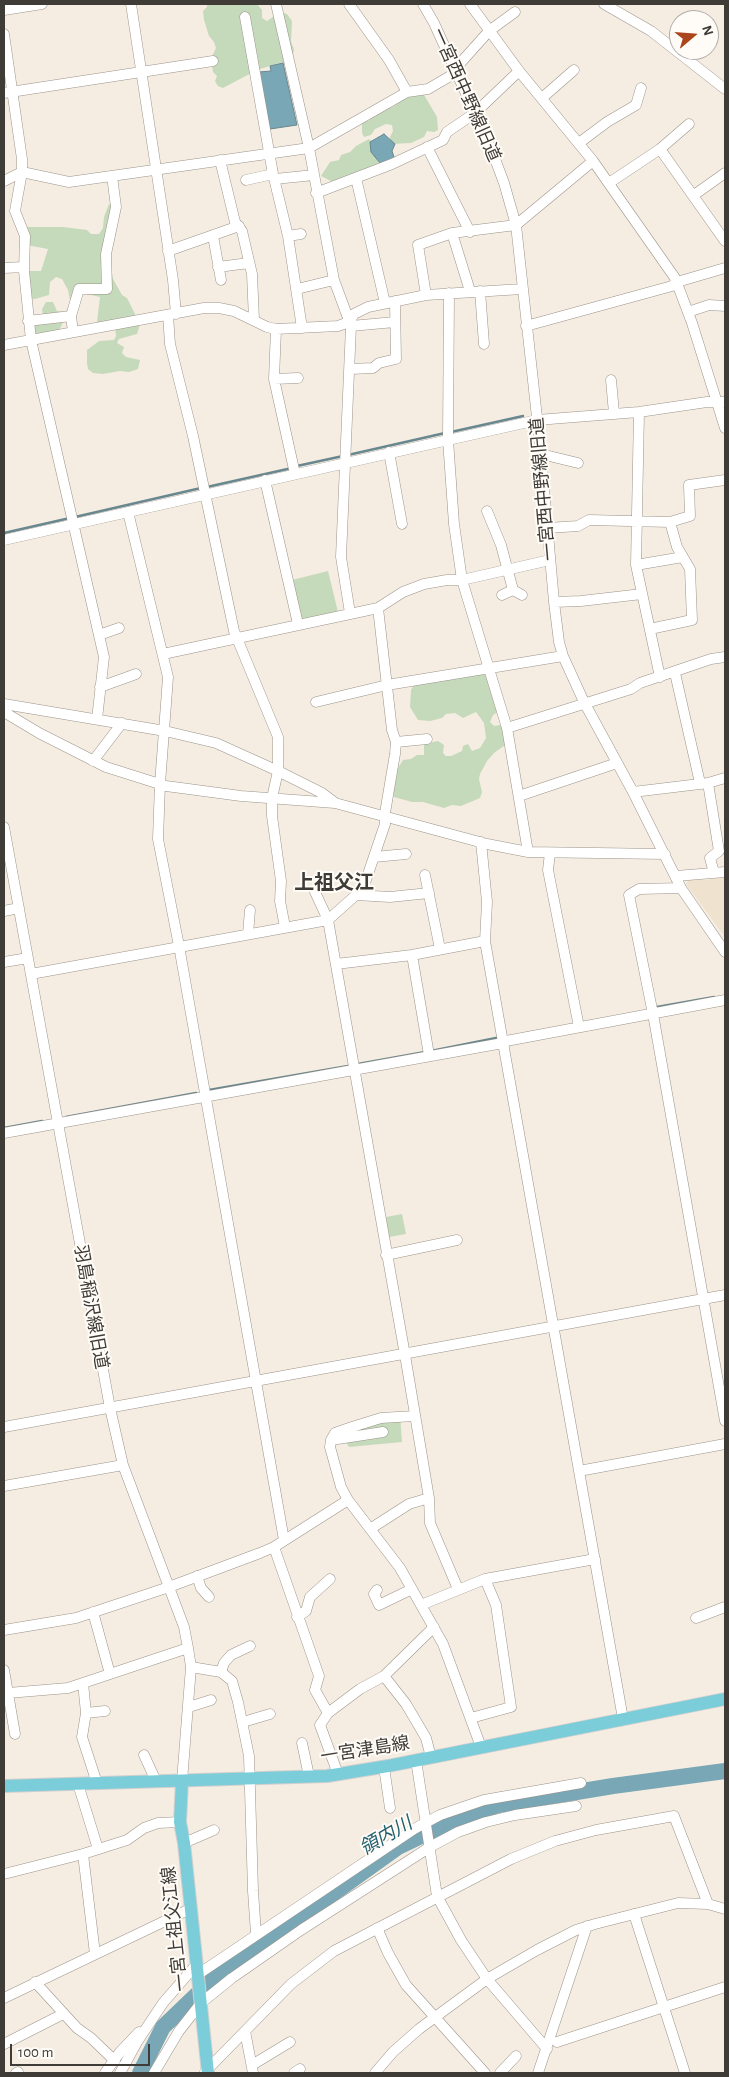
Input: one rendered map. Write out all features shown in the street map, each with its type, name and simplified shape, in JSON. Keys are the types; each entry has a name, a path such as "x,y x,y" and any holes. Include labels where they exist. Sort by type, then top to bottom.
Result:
{"main road":[{"name":"一宮津島線","path":"4,1786 338,1774 384,1767 725,1698"},
{"name":"一宮上祖父江線","path":"182,1781 180,1822 184,1843 207,2072"}],"street":[{"path":"4,10 42,4"},
{"path":"131,4 173,280 170,344 193,436 234,631 278,737 278,771 272,798 272,816 281,881 280,901 285,928"},
{"path":"276,4 309,148 334,280 350,324 351,370 341,557 350,613"},
{"path":"349,4 389,60 407,92"},
{"name":"一宮西中野線旧道","path":"423,4 434,23 475,112 504,183 516,225 541,454 554,602 559,642 563,656 584,702 618,763 681,888 725,952"},
{"path":"470,4 519,71 593,161 677,282 721,402 725,428"},
{"path":"604,4 650,31 725,89"},
{"path":"4,181 22,172 69,182 309,148 407,92 428,89 452,75 455,69 489,31 515,12"},
{"path":"245,17 274,176 288,236 302,328"},
{"path":"4,34 8,92 20,139 22,172 15,211 25,236 24,267 31,340 104,657 97,719"},
{"path":"8,92 213,61"},
{"path":"542,98 574,70"},
{"path":"316,193 392,164 442,140 447,132 475,112 519,71"},
{"path":"579,143 607,122 636,105 641,88"},
{"path":"609,183 660,149 688,124"},
{"path":"427,147 470,232"},
{"path":"660,149 725,241"},
{"path":"220,160 235,222 242,231 250,263 254,320"},
{"path":"426,295 418,244 452,233 516,225 593,161"},
{"path":"694,195 725,173"},
{"path":"246,180 274,176 314,175"},
{"path":"73,332 71,316 79,289 107,290 106,254 116,207 112,176"},
{"path":"351,370 373,368 378,362 396,359 395,322 356,178"},
{"path":"168,251 239,226"},
{"path":"452,233 475,291 484,344"},
{"path":"288,236 301,234"},
{"path":"213,236 221,280"},
{"path":"218,267 250,263"},
{"path":"4,268 24,267"},
{"path":"526,326 672,286 677,282 725,268"},
{"path":"297,289 334,280"},
{"path":"350,324 354,314 368,307 390,302 426,295 522,289"},
{"path":"449,293 448,440 454,524 462,580 506,728 528,852"},
{"path":"688,312 709,306 725,306"},
{"path":"4,345 204,308 234,311 276,330 395,322"},
{"path":"28,321 71,316"},
{"path":"276,330 274,379 295,474"},
{"path":"274,379 298,378"},
{"path":"611,380 614,413"},
{"path":"4,540 537,420 639,412 707,402 721,402"},
{"path":"639,412 636,565 660,677"},
{"path":"389,452 402,524"},
{"path":"541,454 578,463"},
{"path":"265,480 298,624"},
{"path":"548,528 578,526 589,520 670,522 690,516 689,485 725,480"},
{"path":"487,511 501,545 507,570 517,592 502,595"},
{"path":"128,512 168,677 158,839 206,1096 284,1540"},
{"path":"650,629 692,620 690,569 677,547 670,522"},
{"path":"636,565 684,557"},
{"path":"163,654 378,608 402,592 424,584 447,580 462,580 550,560"},
{"path":"554,602 581,602 642,594"},
{"path":"31,974 328,920 356,895 366,880 385,824 396,742 392,730 378,608"},
{"path":"99,635 119,628"},
{"path":"316,702 387,685 563,656"},
{"path":"506,728 675,673 711,659 725,657"},
{"path":"675,673 704,783 718,851 710,858 714,873"},
{"path":"100,687 136,674"},
{"path":"4,704 122,723 216,743 322,793 335,803"},
{"path":"4,712 92,761 160,784 241,796 335,803 385,818 528,852 665,854"},
{"path":"92,761 122,723"},
{"path":"396,742 427,739"},
{"path":"519,796 618,763"},
{"path":"633,792 704,783 725,778"},
{"name":"羽島稲沢線旧道","path":"4,827 110,1408 123,1465 184,1627 188,1648 191,1667 182,1781"},
{"path":"481,842 487,902 485,941 623,1719"},
{"path":"550,853 548,870 579,1027"},
{"path":"374,857 406,854"},
{"path":"676,876 725,872"},
{"path":"425,875 440,949"},
{"path":"681,888 639,889 629,895 653,1014 725,1421"},
{"path":"315,892 328,920 405,1355 428,1498 430,1523 458,1589"},
{"path":"356,895 390,896 429,893"},
{"path":"4,911 19,908"},
{"path":"248,934 250,910"},
{"path":"336,964 412,955 485,941"},
{"path":"412,955 429,1055"},
{"path":"4,962 28,958"},
{"path":"4,1132 502,1043 725,1000"},
{"path":"386,1255 457,1240"},
{"path":"4,1427 725,1295"},
{"path":"414,1416 400,1415 374,1420 335,1433 331,1440 330,1448 339,1479 348,1500 400,1568 443,1644 481,1747"},
{"path":"331,1440 383,1432"},
{"path":"579,1471 725,1444"},
{"path":"4,1486 123,1465"},
{"path":"370,1529 409,1504 428,1498"},
{"path":"4,1630 76,1618 169,1587 274,1547 348,1500"},
{"path":"274,1547 319,1676 315,1690 328,1713"},
{"path":"421,1605 485,1579 595,1559"},
{"path":"197,1576 201,1588 209,1597"},
{"path":"297,1617 306,1611 310,1597 330,1579"},
{"path":"471,1718 510,1707 496,1605 485,1579"},
{"path":"377,1590 374,1594 379,1605 412,1589"},
{"path":"696,1618 725,1608"},
{"path":"93,1612 110,1674"},
{"path":"338,1774 320,1725 328,1713 360,1689 384,1676 434,1627"},
{"path":"221,1672 224,1663 231,1655 250,1646"},
{"path":"8,1694 68,1688 188,1648"},
{"path":"191,1667 221,1672 232,1680 243,1722 251,1778 252,1872 256,1934"},
{"path":"4,1670 15,1734"},
{"path":"384,1676 406,1704 426,1738 431,1757"},
{"path":"84,1683 86,1713 82,1737 97,1783"},
{"path":"189,1707 196,1706 205,1698"},
{"path":"86,1713 105,1711"},
{"path":"243,1722 270,1714"},
{"path":"302,1743 309,1776"},
{"path":"144,1755 156,1781"},
{"path":"416,1760 437,1896 461,1940 487,1979 546,2048"},
{"path":"384,1767 390,1808"},
{"path":"120,2073 137,2042 163,2002 197,1973 426,1822 440,1815 484,1800 582,1783"},
{"path":"78,1784 98,1850"},
{"path":"154,2073 179,2031 200,2001 300,1930 429,1845 486,1822 515,1815 576,1806"},
{"path":"207,2072 244,2031 298,1978 334,1951 437,1896 511,1860 555,1842 596,1830 674,1816 708,1904"},
{"path":"4,1874 98,1850 127,1840 144,1828 158,1823 180,1822"},
{"path":"184,1843 214,1830"},
{"path":"83,1854 95,1954"},
{"path":"375,2073 393,2052 434,2018 487,1979 537,1950 587,1926 678,1903 708,1904 725,1909"},
{"path":"4,1998 190,1909"},
{"path":"634,1914 685,2073"},
{"path":"538,2073 587,1926"},
{"path":"376,1928 406,1985 485,2073"},
{"path":"35,1982 63,2014 115,2061"},
{"path":"558,2042 725,1987"},
{"path":"4,2044 63,2014"},
{"path":"105,2073 120,2052 156,2014"},
{"path":"244,2031 252,2069 290,2042"},
{"path":"500,2073 516,2056"}],"shaded area":[{"path":"725,877 725,937 686,884 690,879 705,880"}],"green space":[{"path":"207,4 257,4 262,10 262,18 267,21 280,12 287,14 292,21 291,42 294,49 293,55 289,60 257,70 223,88 218,86 215,81 217,76 213,72 211,59 216,48 209,36 204,20 203,11"},
{"path":"423,93 437,117 438,130 434,132 427,131 424,137 411,143 391,144 392,125 386,124 375,129 371,135 364,137 362,123 370,120 373,115 381,110 393,107 406,97"},
{"path":"369,139 372,142 379,164 333,182 321,176 330,162 339,160 341,155 350,152 356,146"},
{"path":"109,204 113,206 110,261 113,279 122,295 127,298 140,324 137,334 119,339 117,343 124,347 122,353 126,357 140,360 138,369 129,372 120,371 103,374 93,373 88,369 87,363 87,350 99,341 114,340 116,336 115,327 97,322 100,297 82,293 66,315 60,329 37,336 31,332 31,323 43,316 42,309 46,302 53,302 57,311 65,312 71,305 68,290 62,279 56,277 50,282 49,295 35,299 28,298 25,275 29,271 41,271 48,249 26,245 24,227 63,227 87,230 91,234 99,234 103,228 104,217"},
{"path":"328,571 338,612 298,621 292,580"},
{"path":"481,672 491,676 501,710 493,715 490,722 494,726 500,725 504,727 508,743 494,753 480,774 479,779 482,792 480,798 461,806 452,805 444,808 394,797 392,789 395,773 403,760 411,759 417,755 424,755 424,744 438,741 444,745 443,753 446,756 451,756 462,751 463,746 468,744 472,751 480,748 486,738 484,723 476,712 463,718 455,713 446,714 442,718 430,721 418,720 410,707 411,690 414,685"},
{"path":"402,1214 406,1234 389,1237 386,1217"},
{"path":"400,1415 402,1442 349,1447 343,1438 352,1427"}],"water":[{"path":"283,63 297,125 270,129 259,72 271,71 270,66"},
{"path":"384,134 395,144 392,151 394,157 393,160 380,163 371,152 370,142"}],"waterway":[{"path":"451,432 523,416"},
{"path":"348,455 445,433"},
{"path":"297,466 343,456"},
{"path":"207,487 292,468"},
{"path":"75,517 201,488"},
{"path":"4,533 70,518"},
{"path":"657,1007 714,997"},
{"path":"431,1051 496,1038"},
{"path":"358,1064 425,1052"},
{"path":"209,1090 348,1066"},
{"path":"66,1117 196,1093"},
{"path":"4,1128 42,1121"},
{"name":"領内川","path":"140,2073 163,2027 211,1981 398,1847 444,1825 498,1805 613,1786 725,1771"}],"district":[{"name":"上祖父江","path":"334,883"}]}
